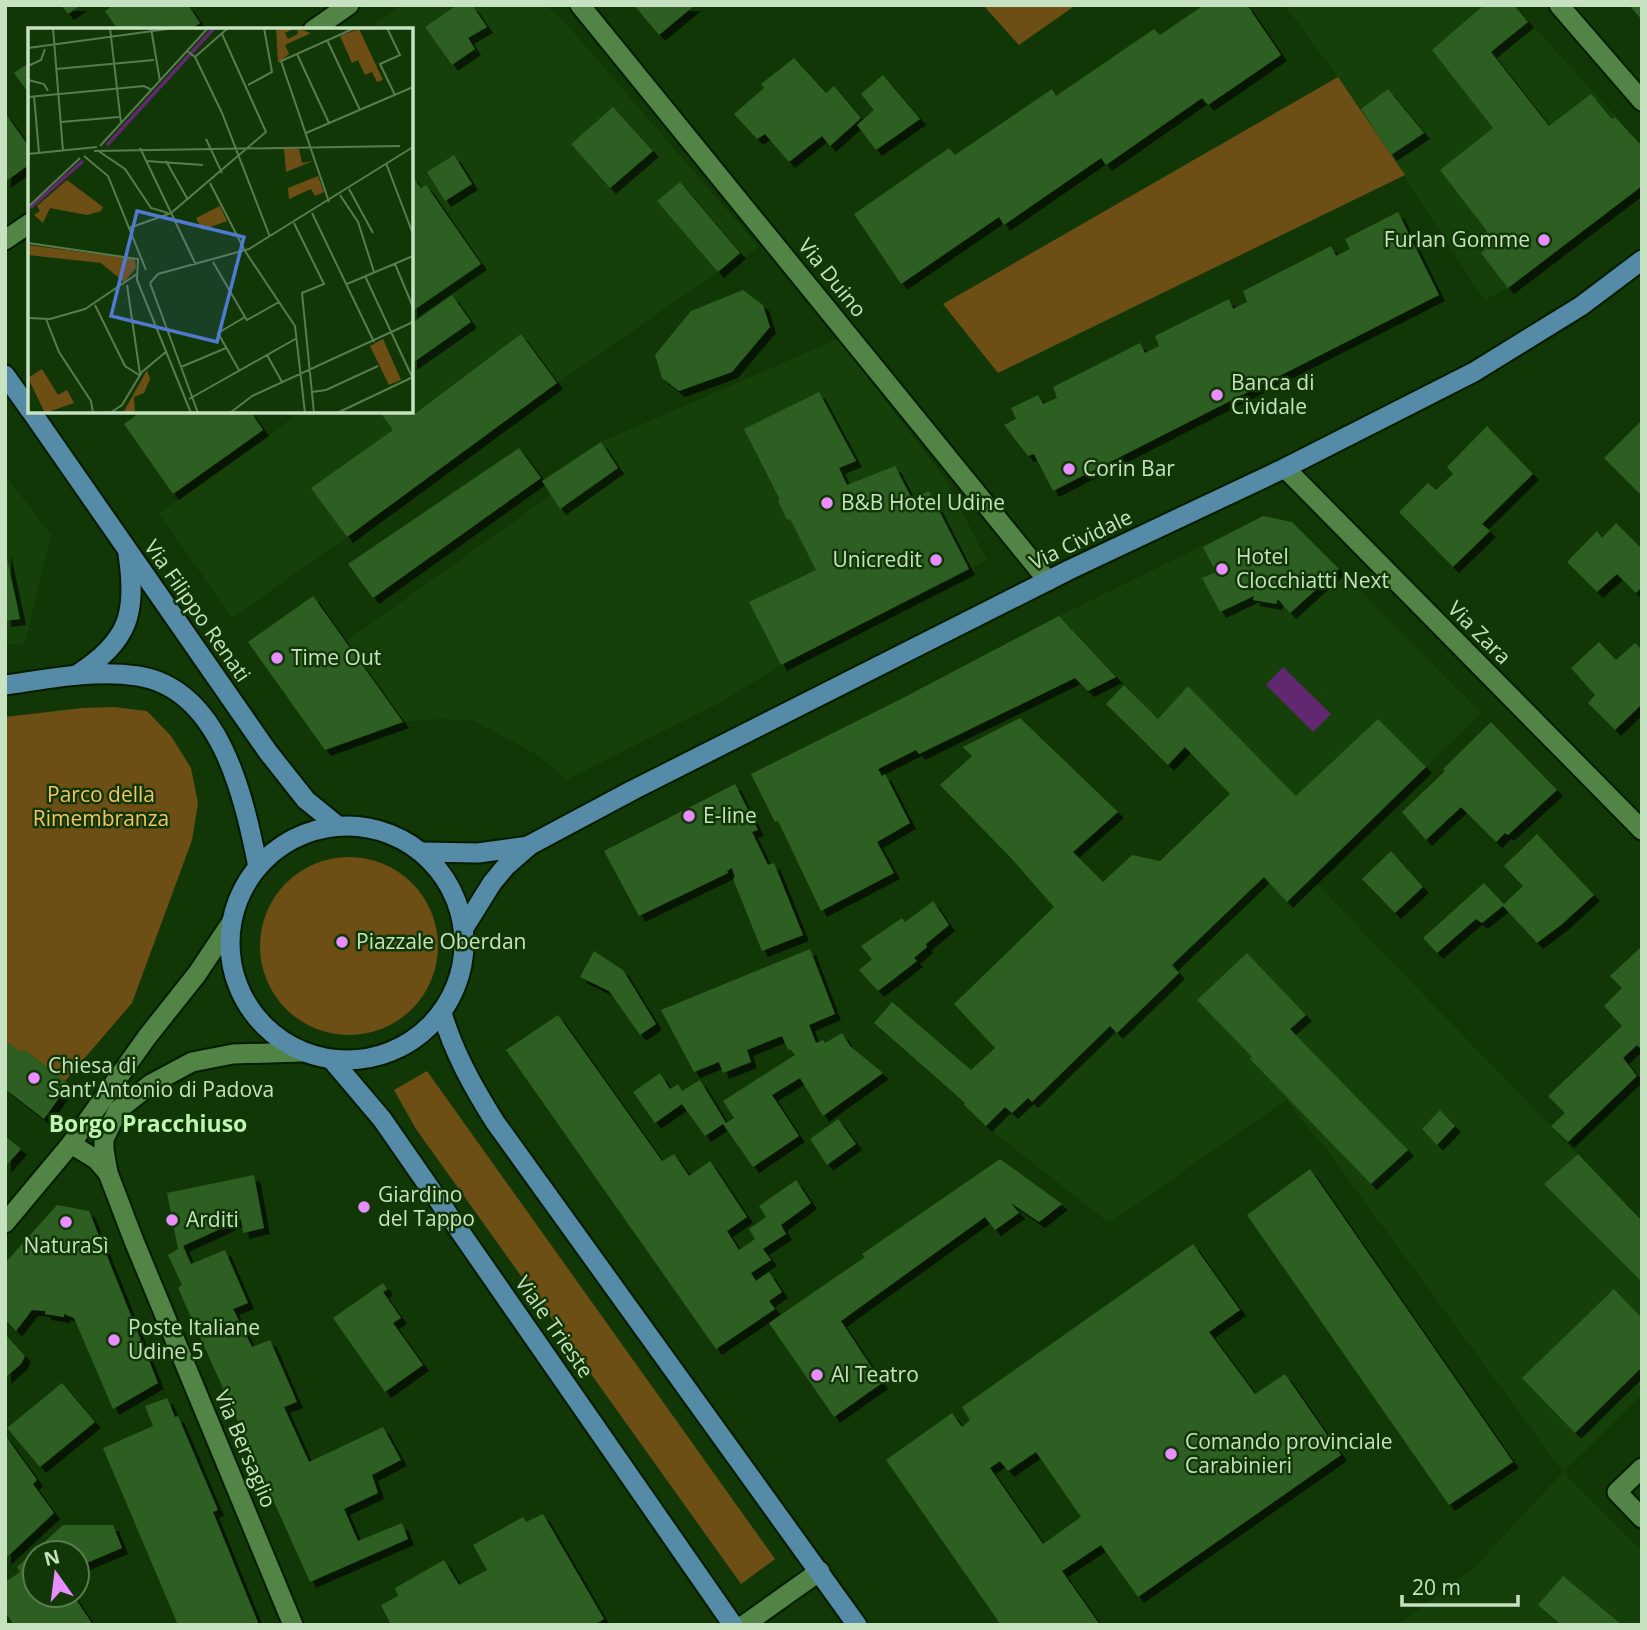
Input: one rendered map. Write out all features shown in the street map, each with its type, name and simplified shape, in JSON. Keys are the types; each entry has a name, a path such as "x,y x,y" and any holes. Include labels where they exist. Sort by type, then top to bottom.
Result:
{"main road":[{"name":"Via Cividale","path":"530,845 633,790 1048,581 1284,468 1474,372 1581,306 1642,260"},
{"name":"Via Filippo Renati","path":"5,375 28,408"},
{"name":"Via Filippo Renati","path":"31,413 268,752 306,800 338,826"},
{"path":"77,675 102,659 117,641 127,620 131,601 127,550"},
{"path":"5,685 77,675 129,675 161,682 183,695 202,714 221,745 240,789 258,867"},
{"path":"338,826 368,827 396,836 421,852 442,873 457,900 464,928 464,958 456,987 442,1013 422,1034 394,1051 364,1059 332,1060 302,1052 275,1036 252,1013 237,985 230,955 231,923 241,893 258,867 290,841 308,832 338,826"},
{"path":"421,852 478,853 530,845"},
{"path":"464,928 492,883 506,866 530,845"},
{"path":"442,1013 450,1042 471,1085 495,1122 857,1625"},
{"name":"Viale Trieste","path":"332,1060 382,1119 733,1625"}],"street":[{"path":"316,28 349,5"},
{"name":"Via Duino","path":"580,5 1048,581"},
{"path":"1559,5 1642,100"},
{"path":"5,240 28,224"},
{"name":"Via Zara","path":"1284,468 1642,830"},
{"path":"5,1223 71,1144 147,1037 197,974 231,923"},
{"name":"Via Bersaglio","path":"293,1625 108,1173 104,1139 118,1110 151,1084 192,1062 233,1054 302,1052"},
{"name":"Via Bersaglio","path":"71,1144 97,1160 108,1173"},
{"path":"1642,1468 1617,1492 1642,1518"},
{"path":"744,1625 820,1571"}],"shaded area":[{"path":"402,5 546,5 568,26 759,247 718,272 557,383 232,618 159,513 294,417 291,413 413,413 413,194 421,188 413,178 413,28 370,28"},
{"path":"1285,5 1514,5 1642,146 1642,186 1508,288 1484,300 1361,109"},
{"path":"838,339 944,477 987,560 781,665 721,702 566,780 539,756 475,721 440,719 403,722 345,642 551,495 561,508 618,468 601,442"},
{"path":"5,475 51,535 25,643 5,645"},
{"path":"1263,516 1292,522 1481,713 1311,878 1642,1221 1642,1395 1563,1472 1329,1153 1286,1100 1109,1223 986,1126 949,1089 1253,818 1059,616"},
{"path":"1283,667 1331,714 1313,732 1266,685"},
{"path":"1563,1472 1642,1552 1642,1625 1397,1625 1474,1568"}],"green space":[{"path":"983,5 1076,5 1019,45"},
{"path":"1338,77 1405,175 998,373 943,304"},
{"name":"Parco della Rimembranza","path":"113,707 147,711 171,736 191,768 198,803 192,840 132,1003 65,1081 24,1050 22,1053 5,1041 5,717"},
{"path":"349,857 383,864 412,883 431,912 438,946 431,980 412,1009 383,1028 349,1035 315,1028 286,1009 267,980 260,946 267,912 286,883 315,864"},
{"path":"427,1071 775,1559 741,1584 416,1129 394,1090"}],"building":[{"path":"61,5 81,5 68,14"},
{"path":"113,5 188,5 200,23 193,28 117,28 105,11"},
{"path":"457,5 472,5 487,27 468,38 475,49 452,65 425,27"},
{"path":"634,5 695,5 659,35"},
{"path":"1204,5 1247,5 1281,55 1208,105 1202,98 1106,165 1101,158 1004,225 999,217 901,284 854,214 949,148 955,155 1052,89 1056,96 1154,29 1160,35"},
{"path":"1484,5 1514,5 1528,22 1491,52 1549,126 1591,94 1612,119 1615,117 1642,146 1642,186 1508,288 1481,253 1485,250 1477,239 1487,231 1440,170 1493,128 1432,50"},
{"path":"1629,5 1642,5 1642,20"},
{"path":"794,58 826,93 834,86 861,118 830,146 822,136 789,162 765,134 757,139 734,114 764,88 761,84"},
{"path":"28,63 28,92 14,73"},
{"path":"883,75 920,119 876,150 857,125 874,110 861,94"},
{"path":"1388,89 1424,133 1391,155 1361,109"},
{"path":"613,107 653,151 610,188 571,144"},
{"path":"5,113 28,145 28,165 5,182"},
{"path":"454,155 472,184 445,201 427,172"},
{"path":"413,178 421,188 426,185 481,264 413,311"},
{"path":"680,182 740,253 718,272 657,201"},
{"path":"1398,212 1439,295 1053,491 1034,454 1028,456 1004,425 1016,419 1011,408 1038,395 1043,404 1057,398 1053,387 1140,343 1145,353 1159,346 1155,336 1229,299 1233,309 1247,302 1243,291 1331,246 1336,256 1350,249 1345,239"},
{"path":"743,290 763,305 770,327 732,372 679,391 662,378 655,355 691,311"},
{"path":"452,295 471,322 413,363 413,323"},
{"path":"521,334 557,383 347,537 311,488 393,430 380,413 410,413 412,416"},
{"path":"819,392 856,461 839,468 847,485 895,466 912,499 929,491 969,569 781,665 749,602 816,570 790,519 787,520 778,501 780,500 744,429"},
{"path":"139,413 251,413 263,430 173,494 124,424"},
{"path":"1642,420 1642,496 1604,458"},
{"path":"1487,426 1533,474 1482,524 1490,531 1453,567 1399,512 1428,483 1436,490 1453,474 1447,467"},
{"path":"601,442 618,468 560,509 542,481"},
{"path":"519,448 541,478 373,598 348,564"},
{"path":"1263,516 1292,522 1339,569 1290,613 1278,599 1276,604 1253,600 1254,596 1220,612 1202,578 1216,572 1203,547"},
{"path":"1616,523 1642,549 1642,587 1636,593 1617,574 1597,592 1567,562 1597,531 1602,538"},
{"path":"5,549 20,619 5,621"},
{"path":"313,596 403,722 325,750 248,642"},
{"path":"1059,616 1116,677 1088,691 1075,678 919,754 916,750 878,769 882,776 885,774 910,823 877,842 894,873 821,911 778,821 775,822 751,774"},
{"path":"1599,642 1616,660 1635,643 1642,650 1642,704 1615,730 1588,703 1595,695 1571,668"},
{"path":"1124,685 1158,719 1188,686 1296,796 1378,719 1426,767 1287,902 1264,877 1172,965 1179,973 1117,1033 1110,1026 1032,1102 1028,1098 1012,1113 1005,1107 986,1126 965,1103 874,1023 892,1002 971,1070 995,1048 954,1004 1054,907 940,785 972,756 963,747 1020,718 1118,812 1073,852 1103,882 1132,855 1160,861 1230,794 1185,747 1168,765 1106,704"},
{"path":"1491,722 1557,790 1508,835 1505,833 1496,842 1461,807 1426,840 1402,812"},
{"path":"735,784 758,830 752,832 768,865 774,863 803,935 762,951 733,879 732,868 728,873 639,916 604,851"},
{"path":"1537,834 1594,895 1537,943 1503,906 1482,923 1476,919 1437,953 1423,938 1484,883 1504,904 1523,886 1504,866"},
{"path":"1391,851 1423,887 1395,913 1362,879"},
{"path":"933,901 949,925 926,944 927,947 914,958 917,961 878,991 859,970 872,959 861,946 902,918 905,922"},
{"path":"1642,946 1642,1050 1637,1045 1623,1058 1637,1076 1568,1142 1551,1126 1565,1113 1548,1096 1622,1026 1604,1006 1622,988 1610,976"},
{"path":"810,949 835,1014 809,1025 816,1043 823,1040 825,1043 842,1033 850,1046 883,1073 823,1116 800,1078 772,1095 799,1136 753,1167 723,1124 705,1136 682,1104 655,1123 633,1092 660,1073 670,1089 678,1084 682,1091 700,1080 726,1123 734,1118 723,1101 795,1055 788,1050 782,1036 747,1050 751,1062 723,1073 719,1062 694,1072 661,1010"},
{"path":"594,951 623,970 656,1024 640,1035 609,991 580,977"},
{"path":"1247,953 1306,1015 1290,1029 1408,1150 1371,1184 1197,1000"},
{"path":"558,1015 662,1161 674,1154 689,1176 710,1161 747,1217 727,1231 739,1250 755,1239 749,1229 766,1217 759,1206 796,1180 811,1203 781,1225 786,1234 763,1249 771,1260 751,1273 756,1281 769,1272 782,1292 769,1301 775,1309 716,1349 506,1050"},
{"name":"Chiesa di Sant'Antonio di Padova","path":"5,1041 22,1053 23,1049 69,1084 44,1119 5,1089"},
{"path":"1440,1110 1455,1126 1437,1145 1422,1129"},
{"path":"838,1119 856,1144 827,1165 810,1139"},
{"path":"5,1136 21,1149 5,1167"},
{"path":"1578,1154 1642,1221 1642,1282 1544,1184"},
{"path":"1000,1159 1062,1204 1039,1222 1011,1203 1019,1213 995,1230 985,1217 841,1321 882,1383 834,1417 769,1323 865,1257 862,1254"},
{"path":"1310,1169 1513,1462 1449,1505 1247,1215"},
{"path":"254,1175 264,1228 243,1233 241,1219 183,1246 191,1264 225,1250 248,1303 233,1309 252,1347 270,1340 297,1402 284,1407 309,1462 383,1427 401,1460 372,1475 378,1493 344,1509 358,1541 402,1523 408,1539 310,1582 178,1288 182,1285 168,1255 178,1249 167,1193"},
{"path":"57,1205 89,1211 158,1383 113,1409 74,1318 32,1310 16,1331 5,1319 5,1263"},
{"path":"1193,1244 1240,1310 1209,1332 1255,1394 1285,1374 1341,1455 1138,1597 1101,1545 1062,1571 1100,1625 1001,1625 886,1460 952,1413 962,1427 970,1420 962,1407","holes":["1036,1452 1081,1517 1043,1544 990,1468 1000,1461 1008,1471"]},
{"path":"383,1283 387,1289 383,1292 401,1318 393,1323 423,1365 385,1392 333,1318"},
{"path":"1614,1289 1642,1318 1642,1367 1575,1433 1522,1378"},
{"path":"5,1334 25,1356 21,1364 5,1378"},
{"path":"62,1383 95,1422 40,1467 7,1428"},
{"path":"167,1398 175,1417 178,1416 218,1510 213,1512 259,1625 178,1625 103,1448 153,1426 145,1406"},
{"path":"5,1435 37,1480 33,1484 54,1513 26,1539 21,1539 21,1544 5,1559"},
{"path":"543,1514 604,1619 594,1625 391,1625 381,1605 398,1596 395,1588 444,1560 459,1585 487,1570 473,1545 523,1517 526,1522"},
{"path":"63,1525 113,1525 122,1548 91,1561 91,1539 48,1539"},
{"path":"21,1563 21,1609 82,1609 93,1625 14,1625 5,1612 5,1578 7,1581 20,1572 17,1567"},
{"path":"1563,1576 1622,1625 1561,1625 1538,1605"}],"place":[{"name":"Furlan Gomme","path":"1544,240"},
{"name":"Banca di Cividale","path":"1217,395"},
{"name":"Corin Bar","path":"1069,469"},
{"name":"B&B Hotel Udine","path":"827,503"},
{"name":"Unicredit","path":"936,560"},
{"name":"Hotel Clocchiatti Next","path":"1222,569"},
{"name":"Time Out","path":"277,658"},
{"name":"E-line","path":"689,816"},
{"name":"Piazzale Oberdan","path":"342,942"},
{"name":"Chiesa di Sant'Antonio di Padova","path":"34,1078"},
{"name":"Giardino del Tappo","path":"364,1207"},
{"name":"Arditi","path":"172,1220"},
{"name":"NaturaSì","path":"66,1222"},
{"name":"Poste Italiane Udine 5","path":"114,1340"},
{"name":"Al Teatro","path":"817,1375"},
{"name":"Comando provinciale Carabinieri","path":"1171,1454"}],"district":[{"name":"Borgo Pracchiuso","path":"148,1124"}]}
